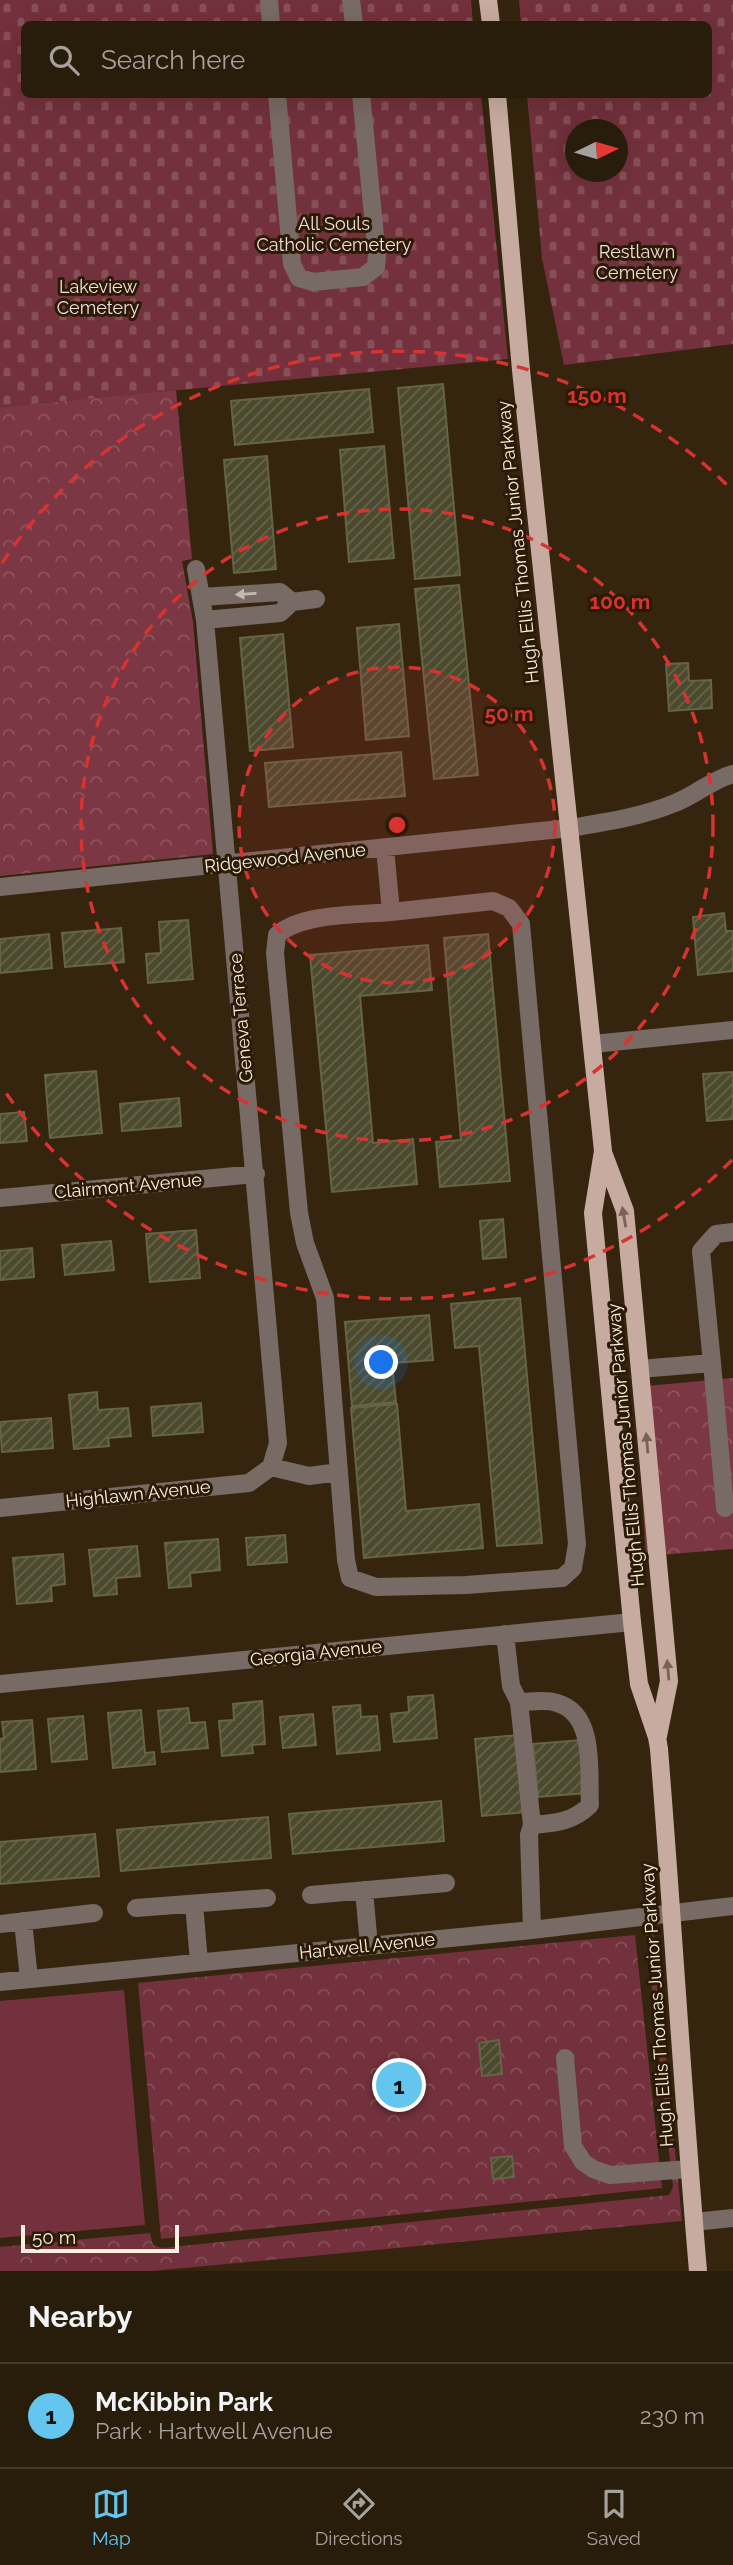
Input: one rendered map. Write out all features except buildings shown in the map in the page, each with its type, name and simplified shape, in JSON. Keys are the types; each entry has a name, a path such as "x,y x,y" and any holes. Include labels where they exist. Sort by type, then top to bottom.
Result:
{"main road":[{"path":"488,0 491,21"},
{"name":"Hugh Ellis Thomas Junior Parkway","path":"497,98 521,370 603,1151 593,1213 639,1684 657,1737 673,1912 698,2271"},
{"name":"Hugh Ellis Thomas Junior Parkway","path":"603,1151 625,1211 669,1681 657,1737"}],"street":[{"path":"269,0 271,21"},
{"path":"351,0 354,21"},
{"path":"277,98 292,264 299,278 313,282 363,277 376,267 361,98"},
{"name":"Geneva Terrace","path":"196,569 205,620 256,1174 278,1443 271,1467"},
{"path":"201,597 279,592 292,602"},
{"path":"205,620 280,613 292,602 316,599"},
{"name":"Ridgewood Avenue","path":"0,887 570,828 638,817 679,802 716,778 733,774"},
{"path":"385,848 391,912"},
{"path":"493,901 509,908 521,924 577,1544 573,1568 562,1578 466,1585 376,1587 350,1578 346,1560 325,1298 305,1243 299,1213 275,953 276,935 287,926 308,920 391,912 493,901"},
{"path":"593,1044 733,1030"},
{"name":"Clairmont Avenue","path":"0,1198 256,1174"},
{"path":"725,1508 701,1251 716,1234 733,1232"},
{"path":"640,1369 712,1363"},
{"path":"271,1467 309,1476 339,1472"},
{"name":"Highlawn Avenue","path":"0,1508 249,1483 271,1467"},
{"name":"Georgia Avenue","path":"0,1684 632,1622"},
{"path":"505,1634 511,1686 519,1702 532,1825 528,1835 532,1930"},
{"path":"519,1702 559,1703 573,1712 584,1726 586,1740 590,1805 579,1816 563,1822 532,1825"},
{"path":"311,1895 446,1883"},
{"path":"364,1890 369,1946"},
{"path":"136,1908 267,1898"},
{"path":"194,1904 199,1962"},
{"name":"Hartwell Avenue","path":"0,1982 532,1930 733,1906"},
{"path":"0,1924 93,1913"},
{"path":"23,1921 29,1979"},
{"path":"565,2058 573,2146 583,2162 610,2175 689,2169"},
{"path":"694,2222 733,2218"}],"green space":[{"path":"0,0 471,0 473,21 21,21 21,98 481,98 508,359 0,407"},
{"name":"Restlawn Cemetery","path":"519,0 733,0 733,344 564,365 542,258 527,98 712,98 712,21 521,21"},
{"path":"176,390 192,559 182,561 193,622 213,854 0,876 0,407"},
{"path":"733,1378 733,1549 646,1556 636,1387"},
{"path":"653,1928 682,2221 152,2271 0,2271 0,2247 150,2233 153,2245 162,2248 669,2195 673,2187 646,1934 643,1930"},
{"path":"635,1935 662,2188 161,2239 138,1983"},
{"path":"124,1990 145,2225 0,2238 0,2001"}],"place":[{"name":"McKibbin Park","path":"399,2085"}],"park label":[{"name":"All Souls Catholic Cemetery","path":"334,234"},
{"name":"Lakeview Cemetery","path":"98,297"}]}
